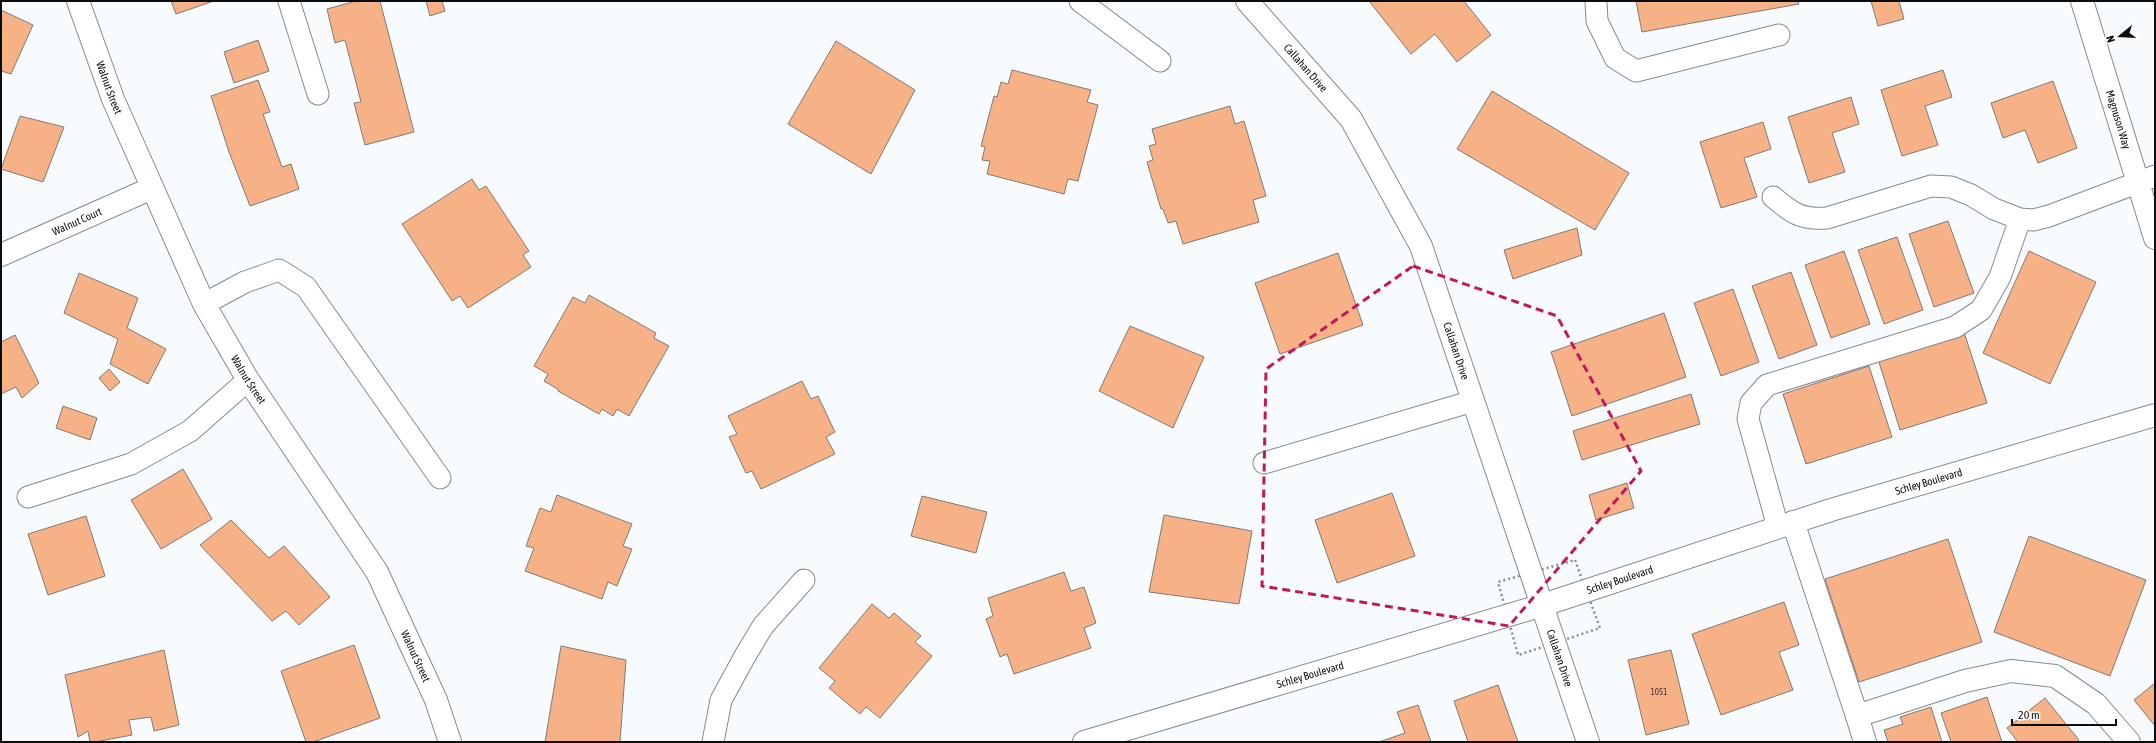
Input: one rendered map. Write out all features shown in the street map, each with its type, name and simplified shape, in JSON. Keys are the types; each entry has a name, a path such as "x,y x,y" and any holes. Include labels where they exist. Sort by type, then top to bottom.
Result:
{"street":[{"name":"Walnut Street","path":"78,1 113,99 204,304 248,380 298,452 377,572 436,700 450,742"},
{"name":"Callahan Drive","path":"1247,1 1354,126 1421,246 1588,742"},
{"name":"Magnuson Way","path":"2082,1 2147,178 2155,238"},
{"name":"Walnut Court","path":"1,255 152,188"},
{"name":"Schley Boulevard","path":"1084,742 1543,605 1786,525 2155,415"},
{"path":"1786,525 1857,716 1865,742"},
{"path":"1857,716 1965,681 2011,671 2055,676 2096,704 2129,742"}],"lane":[{"path":"289,1 318,94"},
{"path":"1080,1 1160,61"},
{"path":"1596,1 1597,21 1615,58 1636,71 1779,35"},
{"path":"1773,197 1794,214 1812,219 1827,218 1931,186 1951,187 1972,195 1994,209 2020,219 2033,220 2049,216 2147,178"},
{"path":"1786,525 1748,419 1751,403 1767,385 1955,327 1981,310 2000,277 2020,219"},
{"path":"204,304 245,282 279,270 306,287 440,478"},
{"path":"28,497 131,464 190,431 248,380"},
{"path":"1264,463 1473,401"},
{"path":"713,742 721,700 745,656 763,626 804,580"}],"highlighted area":[{"path":"1413,266 1557,316 1641,471 1509,626 1262,586 1266,369"}],"building":[{"path":"171,1 214,1 176,14"},
{"path":"356,1 380,1 414,132 365,145 354,103 361,102 345,40 335,43 327,9"},
{"path":"426,1 442,1 445,11 430,16"},
{"path":"1369,1 1464,1 1491,35 1457,62 1435,34 1411,54"},
{"path":"1636,1 1798,1 1799,4 1642,32"},
{"path":"1871,1 1899,1 1904,19 1878,26"},
{"path":"1,10 33,25 11,74 1,71"},
{"path":"258,40 269,71 234,83 224,52"},
{"path":"836,41 915,90 871,174 788,124"},
{"path":"1012,70 1091,90 1087,102 1098,105 1078,181 1068,179 1064,194 987,174 990,161 982,160 985,147 981,146 994,96 997,97 1001,82 1008,84"},
{"path":"1943,70 1952,97 1925,106 1938,145 1902,156 1881,90"},
{"path":"258,80 270,112 263,114 282,167 291,164 299,189 250,206 229,152 211,96"},
{"path":"2053,81 2077,148 2038,163 2025,130 2003,138 1991,103"},
{"path":"1492,91 1629,173 1595,230 1457,149"},
{"path":"1851,97 1859,124 1832,133 1845,172 1809,183 1788,117"},
{"path":"1230,106 1235,124 1244,121 1266,196 1253,200 1259,222 1183,244 1176,221 1168,223 1163,209 1161,209 1147,162 1153,160 1149,146 1156,144 1152,129"},
{"path":"20,116 64,127 43,182 1,169"},
{"path":"1763,122 1771,149 1744,158 1757,197 1721,208 1700,142"},
{"path":"472,179 479,190 486,186 529,251 523,255 531,267 468,308 460,296 452,301 402,224"},
{"path":"1948,221 1974,293 1934,307 1909,234"},
{"path":"1577,228 1582,255 1513,279 1504,250"},
{"path":"1897,237 1923,310 1884,324 1858,250"},
{"path":"1844,251 1870,324 1831,338 1805,265"},
{"path":"2029,251 2096,282 2050,384 1983,353"},
{"path":"1338,253 1363,325 1280,354 1255,283"},
{"path":"1791,272 1817,345 1779,359 1752,286"},
{"path":"79,273 138,298 127,328 166,349 148,384 110,364 118,339 64,313"},
{"path":"1733,289 1759,362 1721,376 1694,303"},
{"path":"589,295 656,333 654,338 669,346 629,416 617,409 613,416 602,409 599,414 558,391 559,390 544,381 548,374 534,366 573,297 585,303"},
{"path":"1664,313 1686,377 1572,416 1551,352"},
{"path":"1130,326 1204,357 1173,428 1099,391"},
{"path":"1964,332 1987,403 1900,430 1878,359"},
{"path":"15,335 39,383 22,398 16,387 1,394 1,342"},
{"path":"1869,366 1892,437 1806,464 1783,394"},
{"path":"109,369 120,382 110,391 99,378"},
{"path":"802,381 811,399 818,396 835,432 826,437 835,454 761,489 752,471 746,473 729,437 737,434 728,416"},
{"path":"1691,394 1700,424 1582,460 1573,431"},
{"path":"63,406 97,418 90,440 56,428"},
{"path":"183,469 212,519 161,549 131,500"},
{"path":"1627,483 1634,508 1596,520 1589,495"},
{"path":"1392,493 1415,556 1337,583 1315,520"},
{"path":"557,495 632,524 623,546 632,549 617,586 608,582 602,599 525,571 534,548 526,546 540,508 551,512"},
{"path":"922,496 987,512 976,553 911,536"},
{"path":"1164,515 1252,531 1239,604 1149,592"},
{"path":"86,516 105,576 48,595 28,534"},
{"path":"231,520 269,558 284,546 330,597 299,625 286,611 272,621 200,545"},
{"path":"2029,536 2146,580 2110,676 1994,632"},
{"path":"1948,539 1982,642 1859,682 1825,579"},
{"path":"1064,572 1071,591 1084,587 1096,623 1084,628 1091,648 1014,674 1007,654 1000,657 986,619 993,616 988,598"},
{"path":"1784,602 1799,645 1779,652 1793,690 1721,715 1692,634"},
{"path":"872,604 889,618 894,613 921,636 915,642 932,656 880,718 866,707 860,714 829,688 835,681 819,668"},
{"path":"354,645 380,718 313,742 306,742 281,671"},
{"path":"561,646 626,660 620,742 545,742"},
{"path":"164,650 179,725 154,731 151,717 129,720 132,735 90,742 88,731 78,737 65,675"},
{"path":"1671,650 1689,724 1646,735 1628,660"},
{"path":"2155,683 2155,726 2134,700"},
{"path":"1498,685 1518,742 1468,742 1454,701"},
{"path":"1987,697 2002,742 1951,742 1941,713"},
{"path":"2045,698 2079,740 2076,742 2018,742 2007,728"},
{"path":"1418,705 1431,742 1379,742 1405,733 1397,712"},
{"path":"1931,707 1942,742 1888,742 1884,730 1903,724 1900,717"}]}
